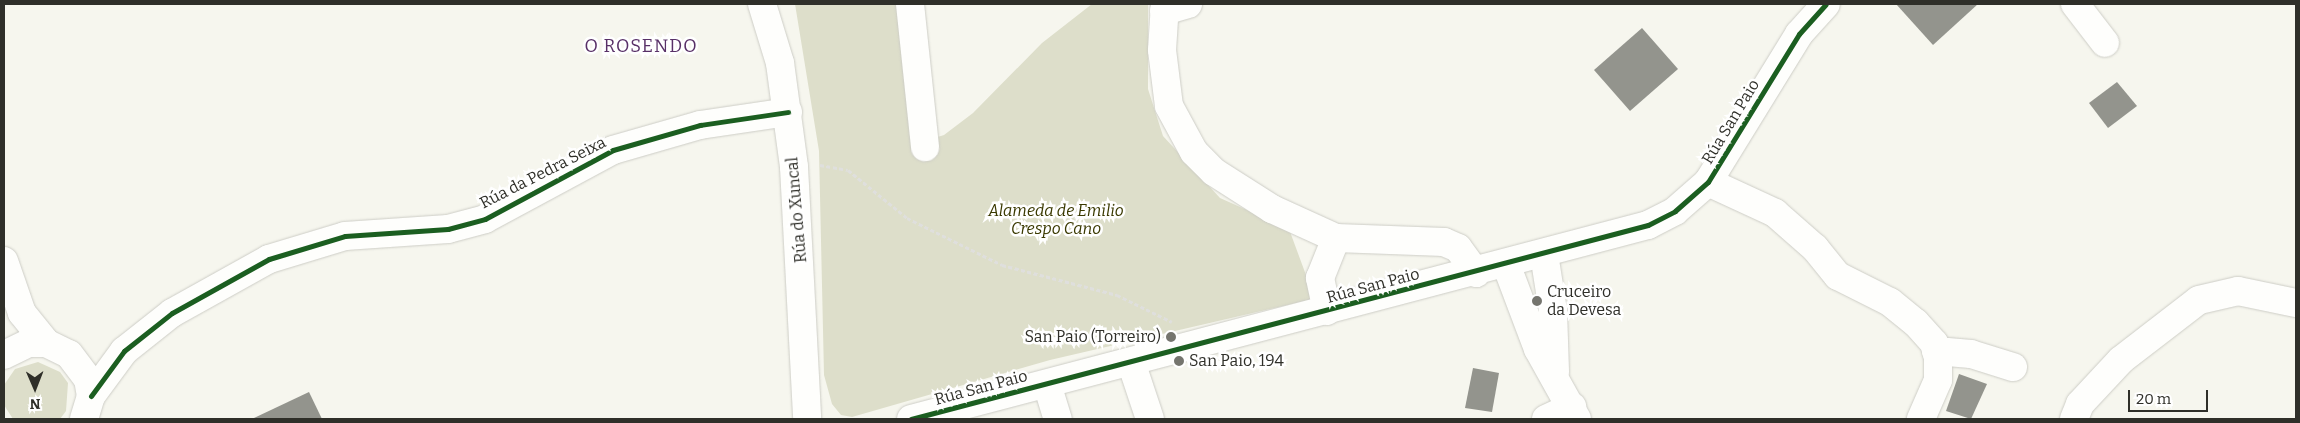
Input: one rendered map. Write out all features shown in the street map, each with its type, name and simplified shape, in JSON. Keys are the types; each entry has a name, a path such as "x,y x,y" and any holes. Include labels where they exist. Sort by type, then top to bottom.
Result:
{"street":[{"name":"Rúa do Xuncal","path":"762,4 780,63 788,112 798,209 807,419"},
{"path":"910,4 926,146"},
{"name":"Rúa San Paio","path":"911,419 1476,273 1648,225 1675,211 1708,182 1799,34 1826,4"},
{"path":"2075,4 2105,43"},
{"path":"1172,6 1162,50 1169,106 1194,152 1235,188 1336,238 1444,242 1458,248 1476,273"},
{"name":"Rúa da Pedra Seixa","path":"87,408 124,350 172,313 278,256 345,236 448,229 485,219 614,150 700,125 788,112"},
{"path":"1708,182 1775,213 1816,248 1838,276 1890,302 1916,323 1936,351 1938,380 1921,419"},
{"path":"1327,310 1320,278 1336,238"},
{"path":"1544,254 1553,310 1554,372"},
{"name":"Rúa da Pedra Seixa","path":"4,261 22,313 88,379 87,408"},
{"path":"1506,264 1529,328 1554,372 1574,413 1546,419"},
{"path":"2074,419 2080,404 2121,360 2199,300 2238,291 2296,303"},
{"path":"4,355 28,343 58,349 124,350"},
{"path":"1936,351 1971,354 2013,368"},
{"path":"1131,362 1150,419"},
{"path":"1047,384 1058,419"}],"path":[{"path":"820,165 848,170 907,218 1002,265 1117,295 1176,324"}],"green space":[{"name":"Alameda de Emilio Crespo Cano","path":"795,4 899,4 915,144 944,135 973,113 1042,43 1092,4 1148,4 1148,89 1163,136 1220,198 1289,229 1313,294 1309,300 1050,360 852,417 841,415 832,404 824,375 819,151"},
{"path":"38,362 60,372 68,383 66,411 60,419 13,419 4,405 4,385 15,369"}],"building":[{"path":"1896,4 1978,4 1933,45"},
{"path":"1642,28 1678,69 1630,111 1594,70"},
{"path":"2117,82 2137,106 2108,128 2089,103"},
{"path":"1473,368 1499,373 1492,412 1465,408"},
{"path":"1959,374 1987,384 1971,419 1946,411"},
{"path":"309,392 322,419 252,419"}],"cycle path":[{"path":"911,419 1648,225 1675,211 1708,182 1799,34 1826,4"},
{"path":"91,396 124,351 172,313 269,259 345,236 448,229 485,219 613,150 700,125 788,112"}],"place":[{"name":"Cruceiro da Devesa","path":"1537,301"},
{"name":"San Paio (Torreiro)","path":"1171,337"},
{"name":"San Paio, 194","path":"1179,361"}],"district":[{"name":"O ROSENDO","path":"641,46"}]}
